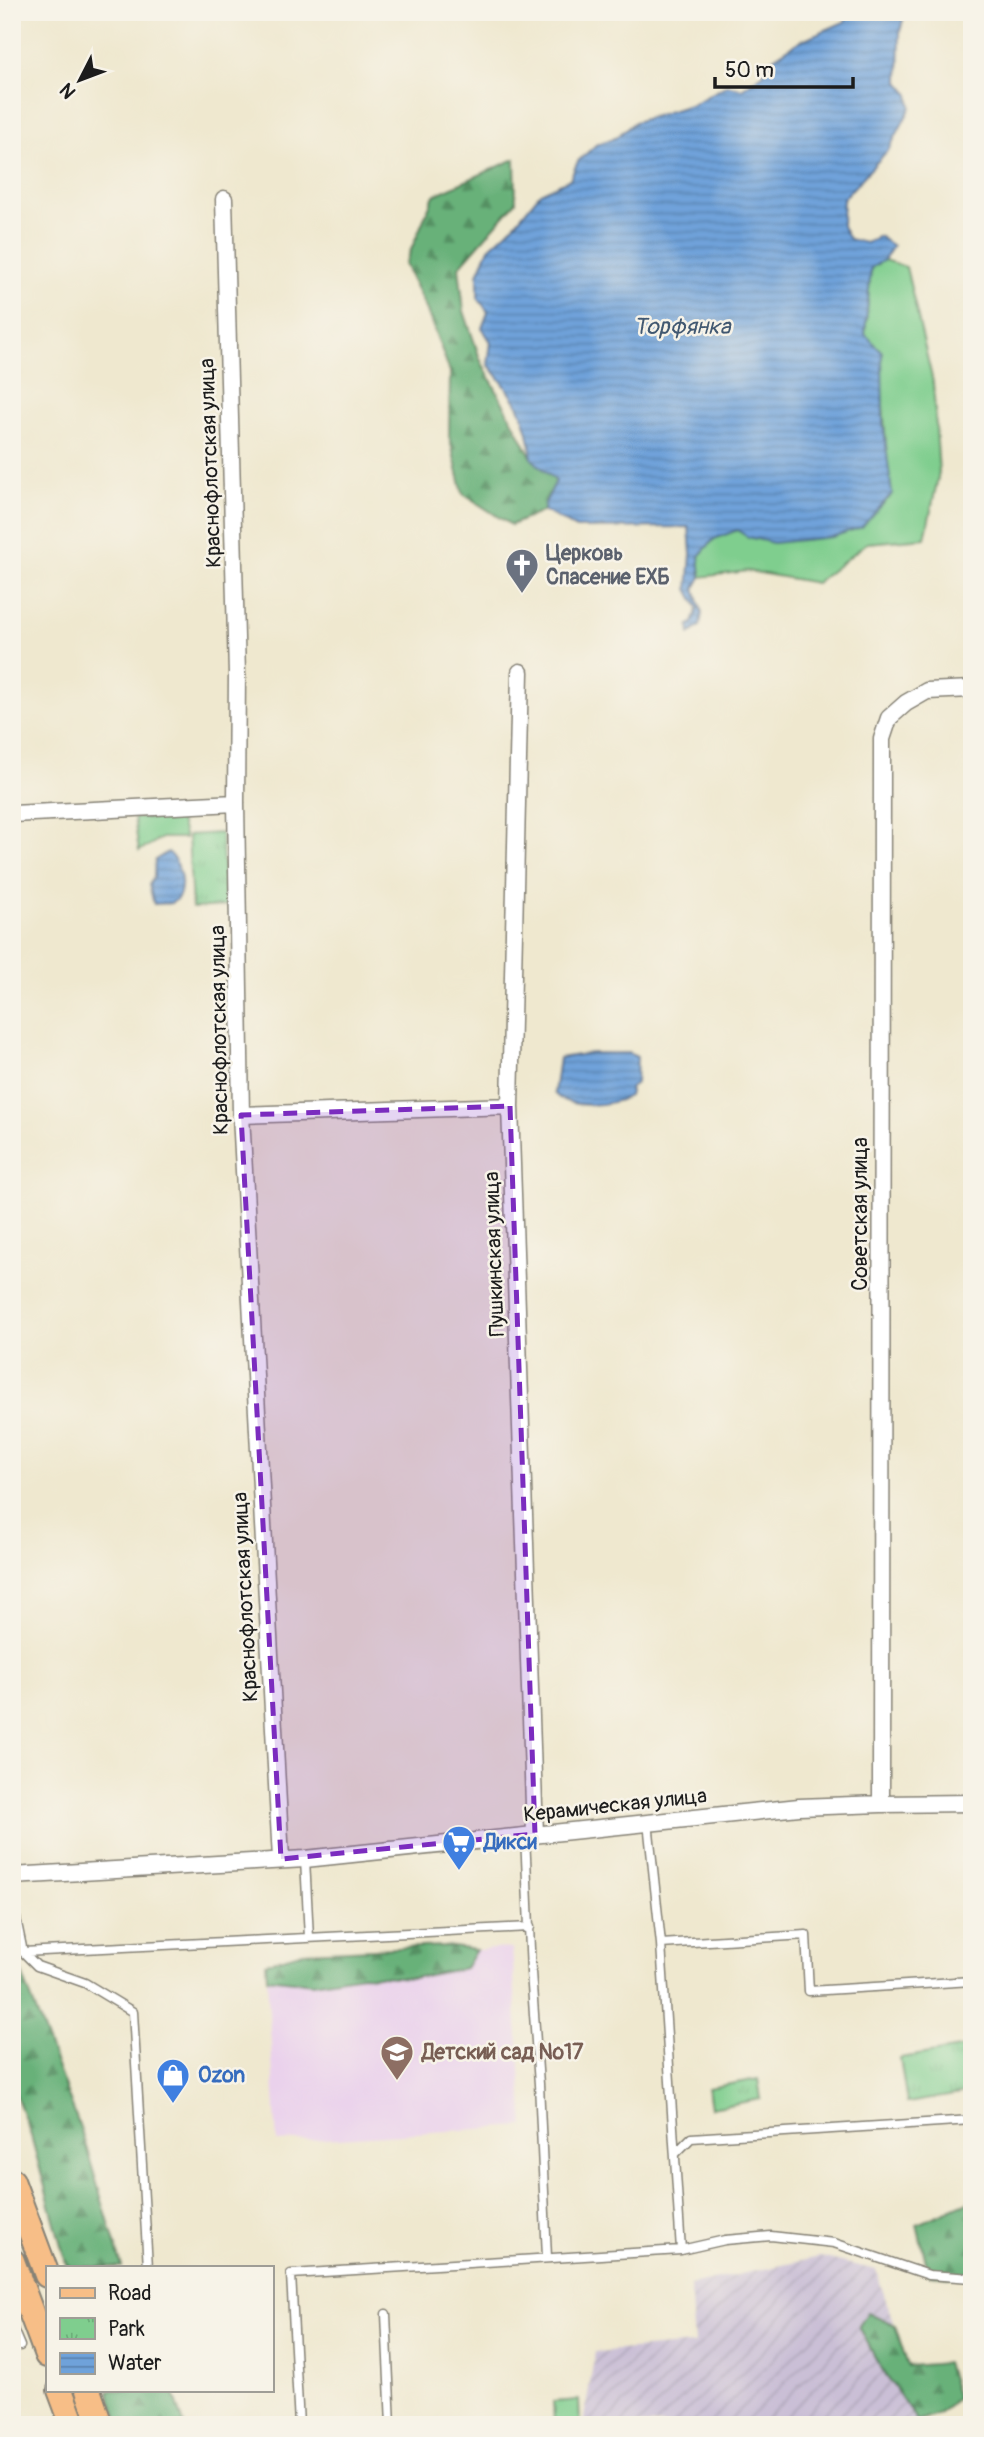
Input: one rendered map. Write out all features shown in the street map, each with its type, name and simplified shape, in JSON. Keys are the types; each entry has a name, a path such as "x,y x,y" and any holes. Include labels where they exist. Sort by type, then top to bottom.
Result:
{"main road":[{"path":"12,2181 46,2272"},
{"path":"12,2261 46,2352"},
{"path":"61,2392 73,2425"},
{"path":"89,2392 100,2425"}],"street":[{"name":"Краснофлотская улица","path":"224,199 237,674 240,1115 281,1859"},
{"name":"Пушкинская улица","path":"520,673 510,1106 530,1835"},
{"name":"Советская улица","path":"881,1804 882,739 889,718 916,697 927,691 972,689"},
{"path":"12,814 236,803"},
{"path":"240,1115 510,1106"},
{"name":"Керамическая улица","path":"12,1876 305,1859 799,1807 972,1803"}],"lane":[{"path":"648,1822 662,1944 681,2250"},
{"path":"530,1835 531,1972 547,2257"},
{"path":"305,1859 309,1938"},
{"path":"12,1899 23,1952 37,1966 85,1983 132,2012 148,2266"},
{"path":"23,1952 530,1927"},
{"path":"662,1944 806,1935 809,1991 972,1981"},
{"path":"674,2154 691,2138 972,2120"},
{"path":"299,2425 291,2274 681,2250 725,2240 771,2235 834,2243 929,2275 972,2278"},
{"path":"386,2314 390,2425"},
{"path":"12,2327 20,2346"}],"highlighted area":[{"path":"510,1106 535,1834 281,1859 241,1115"}],"shaded area":[{"name":"Детский сад №17","path":"512,1948 524,2126 277,2142 266,1963"},
{"path":"820,2257 876,2270 908,2367 923,2425 583,2425 595,2352 694,2344 690,2285"}],"green space":[{"path":"515,159 516,202 459,267 464,311 480,359 532,458 556,481 544,511 511,525 463,494 449,436 450,372 427,311 405,264 434,195"},
{"path":"884,260 906,267 933,382 939,473 925,538 867,543 816,583 748,571 701,577 699,556 714,539 737,530 749,537 877,509 890,497 882,392 865,334 871,268"},
{"path":"134,818 179,818 185,838 162,838 139,851"},
{"path":"221,833 226,906 192,908 188,835"},
{"path":"445,1946 476,1950 465,1968 413,1978 362,1975 313,1983 267,1978 266,1963 303,1952"},
{"path":"12,1947 81,2130 122,2266 67,2266 31,2136 12,2084"},
{"path":"972,2046 972,2092 907,2103 900,2058"},
{"path":"758,2079 761,2099 711,2108 708,2088"},
{"path":"972,2200 972,2278 929,2275 917,2224"},
{"path":"868,2312 895,2325 908,2366 946,2363 957,2398 940,2413 917,2421 878,2363 859,2326"},
{"path":"109,2392 174,2392 184,2425 120,2425"},
{"path":"579,2400 580,2425 554,2425 553,2402"}],"water":[{"name":"Торфянка","path":"905,12 900,32 899,82 909,94 911,107 889,149 843,199 842,226 849,239 866,243 879,236 893,246 884,260 871,268 865,334 882,352 883,421 892,494 862,527 832,537 773,543 748,537 737,530 714,539 699,556 701,577 695,588 702,613 700,626 690,634 689,625 693,623 698,608 688,589 691,554 689,527 576,528 544,511 556,481 532,459 524,418 519,407 488,364 491,342 482,328 488,312 478,298 478,274 489,248 515,224 540,193 570,179 578,161 597,144 615,138 635,122 693,104 727,85 742,89 764,73 764,64 800,41 844,22 851,13"},
{"path":"168,852 179,870 180,893 171,903 154,904 149,885 154,877 155,860"},
{"path":"592,1053 628,1053 637,1057 636,1083 631,1087 629,1096 590,1105 569,1102 554,1093 559,1058"}],"place":[{"name":"Церковь Спасение ЕХБ","path":"522,595"},
{"name":"Дикси","path":"459,1872"},
{"name":"Детский сад №17","path":"397,2082"},
{"name":"Ozon","path":"173,2105"}]}
